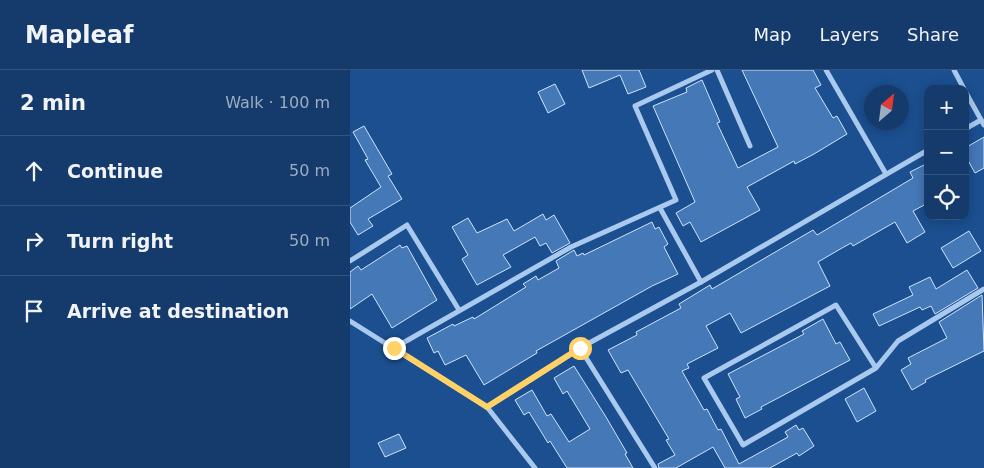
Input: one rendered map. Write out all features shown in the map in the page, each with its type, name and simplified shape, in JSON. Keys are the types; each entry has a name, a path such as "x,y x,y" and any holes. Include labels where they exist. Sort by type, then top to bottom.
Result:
{"street":[{"path":"394,348 570,247 676,200 635,106 712,70"},
{"path":"717,70 750,146"},
{"path":"826,70 886,174"},
{"path":"954,70 962,85"},
{"path":"969,97 983,122 969,127"},
{"path":"487,407 580,348 701,282 924,152"},
{"path":"660,208 701,282"},
{"path":"350,261 407,225 459,310"},
{"path":"876,368 836,305 704,378 743,445 876,368 898,341 984,289"},
{"path":"350,321 487,407 535,468"},
{"path":"580,348 654,468"}],"building":[{"path":"582,70 639,70 646,87 628,94 620,75 589,88"},
{"path":"742,70 813,70 821,85 815,88 833,118 837,116 847,134 814,154 795,164 794,161 747,187 760,210 701,242 690,222 683,226 676,213 695,202 653,106 687,92 686,88 702,80 720,122 717,123 738,168 778,147"},
{"path":"555,84 565,104 548,113 538,92"},
{"path":"364,126 392,174 388,176 402,199 368,219 373,226 358,235 350,222 350,208 381,187 365,160 368,159 353,132"},
{"path":"984,137 984,168 975,173 969,162 969,146"},
{"path":"924,165 924,205 913,211 925,232 907,243 895,222 853,246 851,243 842,248 818,262 830,286 741,333 730,313 706,326 718,348 687,364 689,368 682,371 704,410 707,409 718,430 721,429 739,464 788,437 785,432 796,425 799,430 803,428 814,446 799,456 797,453 770,468 725,468 713,447 676,468 659,468 658,464 675,455 666,440 669,439 628,370 621,373 608,350 637,335 636,332 681,308 679,304 710,285 712,289 813,230 817,235 913,178 910,172"},
{"path":"543,214 546,220 554,215 570,243 552,253 546,243 540,246 535,237 503,255 511,267 477,285 462,259 468,255 452,227 468,218 477,233 507,219 514,231"},
{"path":"652,222 655,229 659,227 668,244 664,247 678,274 652,286 536,351 537,353 484,385 466,355 445,365 438,351 434,353 427,338 453,324 454,326 473,317 474,319 526,287 523,284 536,276 538,280 559,268 556,261 574,250 577,256 583,253 584,255"},
{"path":"969,231 981,251 953,268 941,248"},
{"path":"400,245 402,248 407,246 437,300 392,328 372,294 350,309 350,272 358,266 361,270"},
{"path":"967,270 978,288 935,314 931,306 922,310 920,307 879,326 873,314 913,295 909,287 930,277 936,289"},
{"path":"982,295 984,351 925,380 926,382 912,390 901,370 911,364 908,358 947,338 939,322"},
{"path":"823,319 836,344 840,342 850,360 761,407 762,409 745,418 736,399 740,397 728,374 804,334 802,331"},
{"path":"574,366 627,453 625,454 633,468 567,468 550,441 548,443 529,412 524,415 515,400 532,390 547,416 551,414 569,442 590,429 567,391 563,394 554,378"},
{"path":"864,388 876,411 857,422 845,399"},
{"path":"399,434 406,448 385,457 378,443"}],"route":[{"path":"394,348 487,407 580,348"}]}
